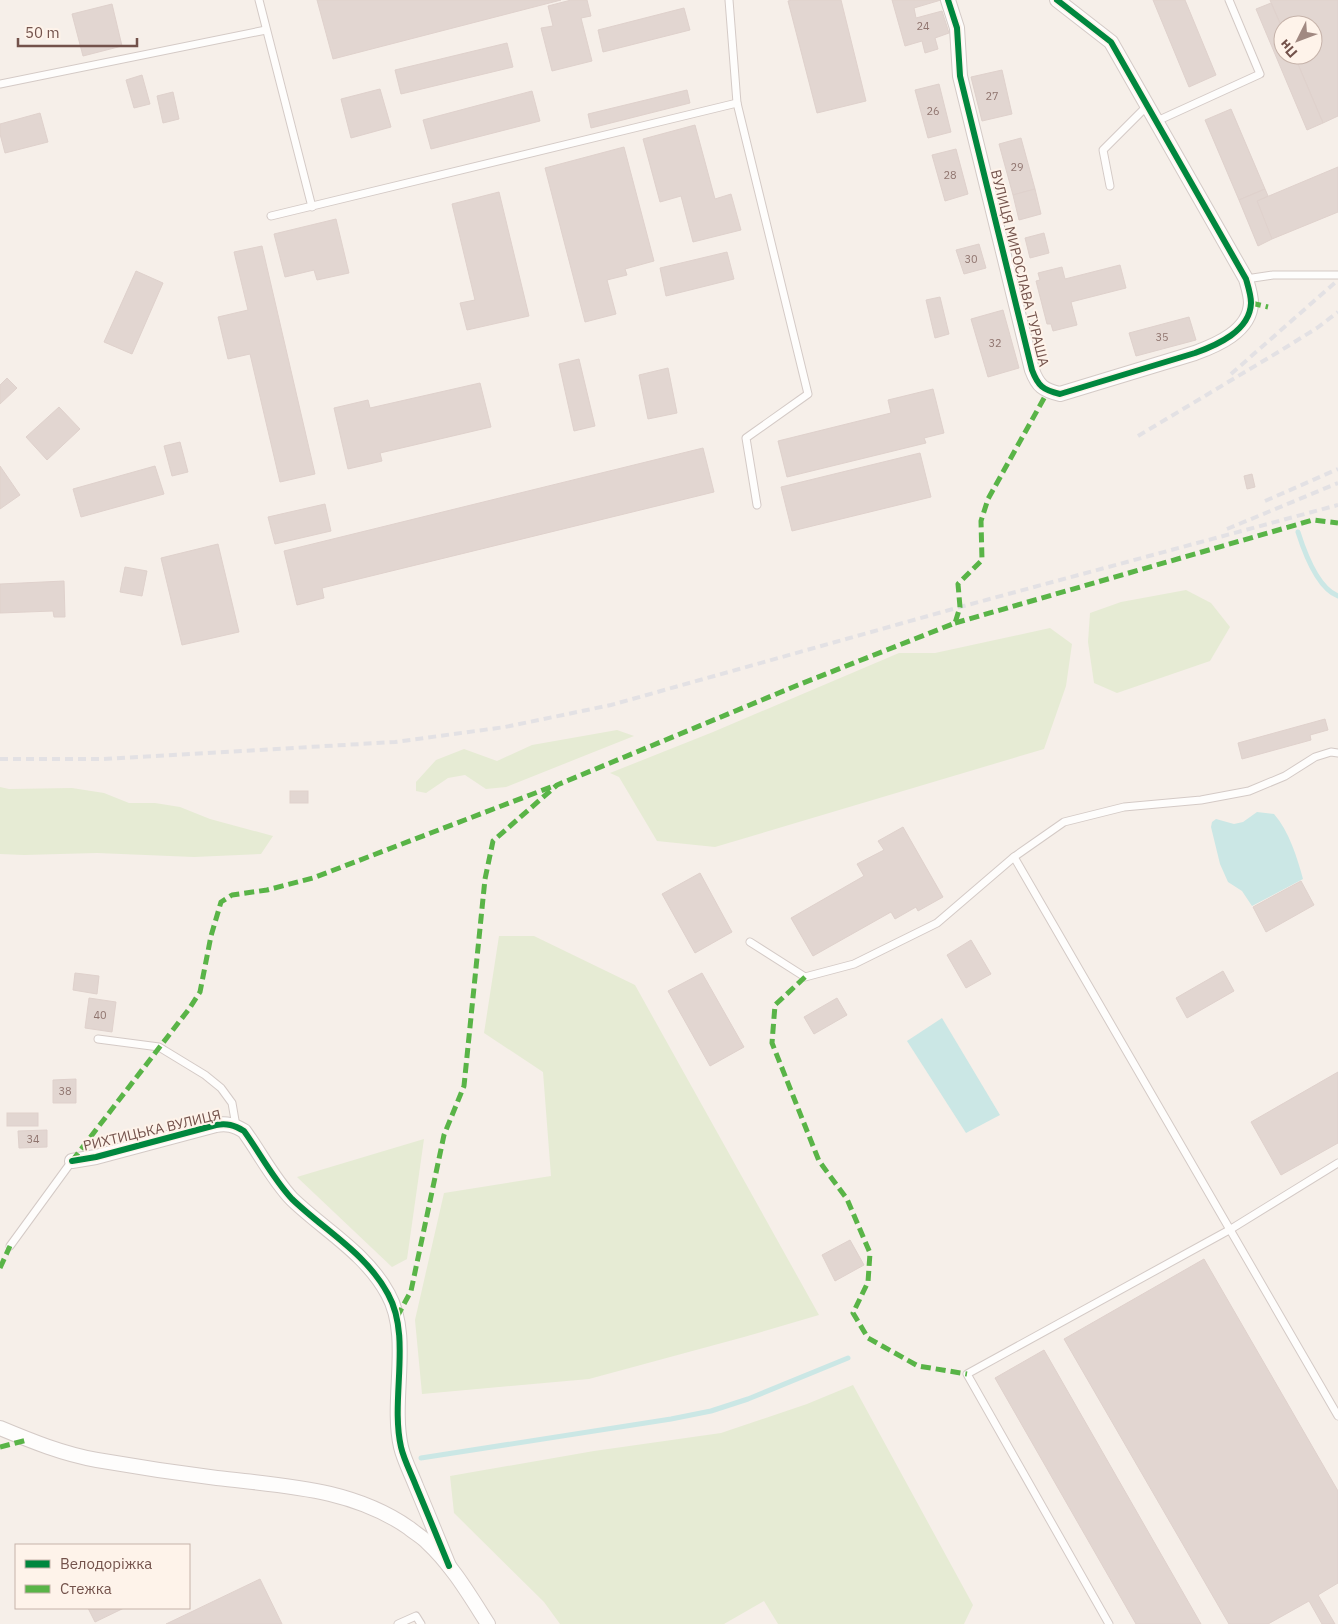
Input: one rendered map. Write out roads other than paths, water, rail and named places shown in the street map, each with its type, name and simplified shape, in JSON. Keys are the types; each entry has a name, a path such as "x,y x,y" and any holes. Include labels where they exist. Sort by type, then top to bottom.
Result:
{"street":[{"name":"ВУЛИЦЯ МИРОСЛАВА ТУРАША","path":"948,0 957,28 960,76 1032,370 1038,384 1048,391 1060,394 1214,346 1244,324 1251,303 1246,279 1111,42 1057,0"},
{"name":"РИХТИЦЬКА ВУЛИЦЯ","path":"72,1161 96,1157 226,1123 236,1126 247,1135 283,1188 292,1198 349,1246 389,1294 400,1336 398,1422 401,1446 449,1566"},
{"path":"0,1428 42,1446 95,1460 304,1488 352,1499 400,1522 426,1541 449,1566 488,1624"}],"lane":[{"path":"258,0 312,206"},
{"path":"729,0 738,103 808,394 746,438 757,505"},
{"path":"1156,121 1260,74 1229,0"},
{"path":"0,84 266,30"},
{"path":"272,216 738,103"},
{"path":"1110,186 1103,150 1147,106"},
{"path":"1246,279 1273,275 1338,275"},
{"path":"750,942 805,977 854,964 937,923 1014,857 1064,822 1124,807 1200,800 1249,791 1285,776 1315,757 1331,752 1338,753"},
{"path":"1014,857 1338,1416"},
{"path":"98,1039 159,1047 205,1075 221,1088 232,1103 236,1126"},
{"path":"10,1246 72,1161"},
{"path":"1109,1624 967,1374 1230,1229 1338,1163"},
{"path":"398,1624 416,1616 421,1624"}],"water":[{"path":"1257,812 1274,814 1284,828 1292,845 1303,879 1252,906 1242,891 1228,882 1220,864 1211,827 1212,822 1216,819 1234,824 1243,822"},
{"path":"942,1018 1000,1115 966,1133 907,1041"}],"waterway":[{"path":"1298,532 1312,568 1330,592 1338,596"},
{"path":"421,1458 711,1411 748,1399 848,1358"}],"railway":[{"path":"1231,374 1338,280"},
{"path":"1138,436 1280,351 1317,328 1338,312"},
{"path":"1265,501 1338,469"},
{"path":"1227,529 1338,483"},
{"path":"0,759 104,759 395,742 505,727 611,705 960,607 1338,505"}]}
